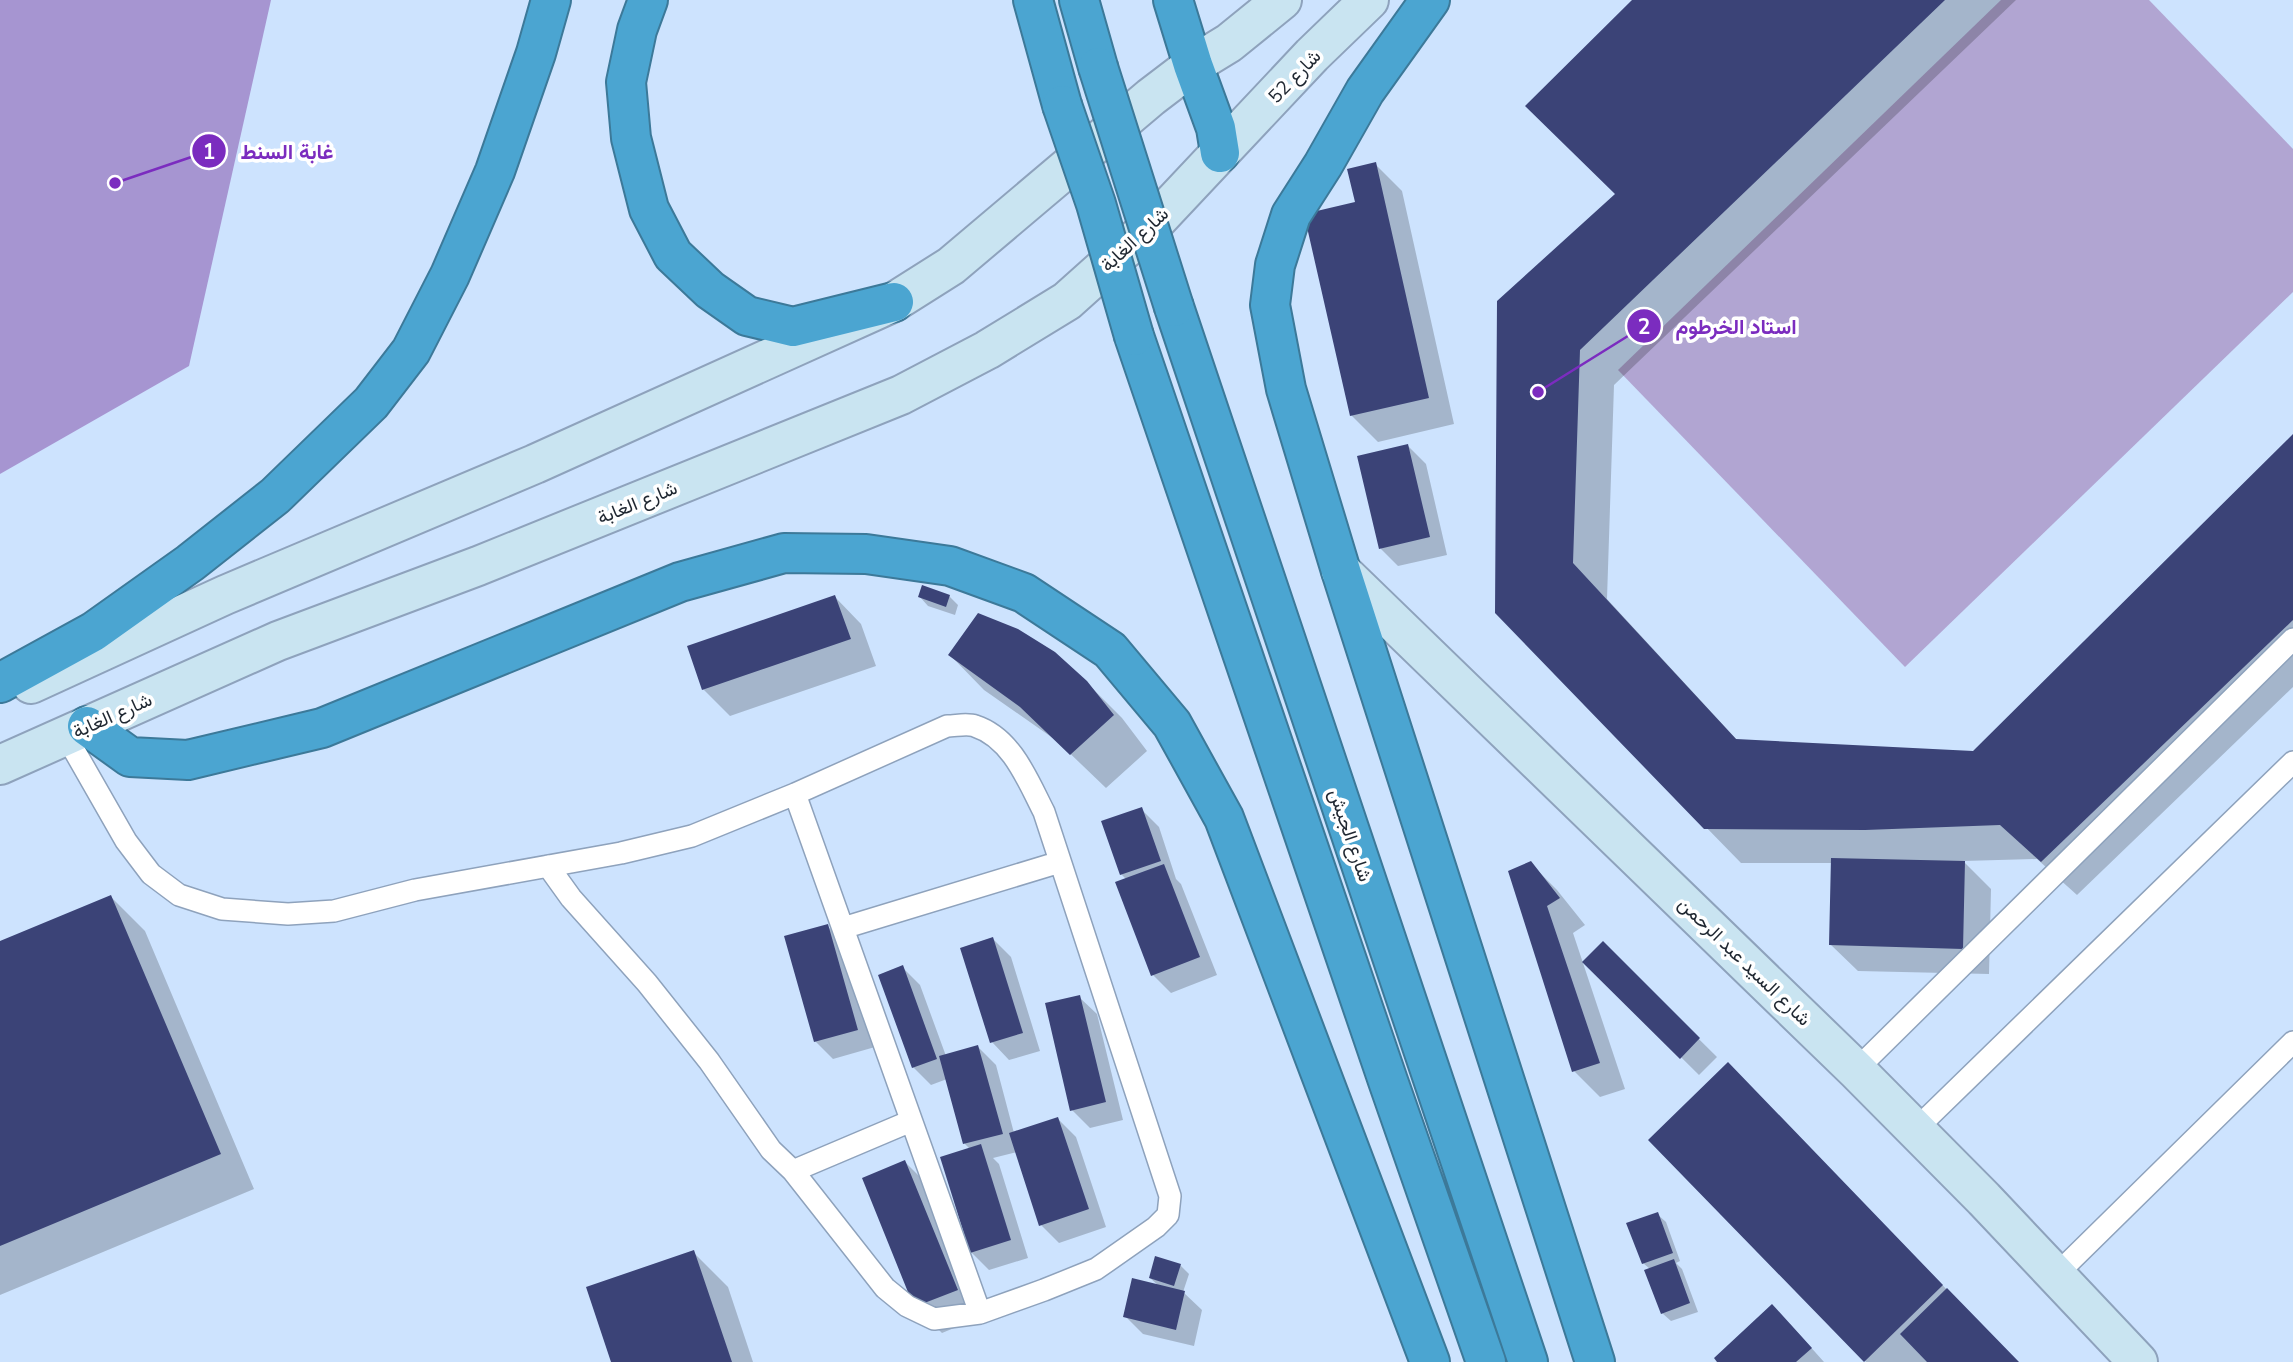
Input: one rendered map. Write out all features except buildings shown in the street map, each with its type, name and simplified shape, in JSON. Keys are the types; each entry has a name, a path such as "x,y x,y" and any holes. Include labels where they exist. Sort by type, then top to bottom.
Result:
{"highway":[{"path":"0,683 93,632 190,563 275,496 371,402 411,351 450,275 495,171 536,53 551,0"},
{"path":"648,0 637,30 626,82 631,138 649,209 673,255 710,290 747,316 793,327 894,302"},
{"path":"1033,0 1062,105 1096,204 1134,337 1486,1362"},
{"name":"شارع الجيش","path":"1079,0 1143,215 1528,1362"},
{"path":"1173,0 1216,128 1220,153"},
{"path":"1430,0 1365,91 1291,215 1275,265 1270,305 1286,389 1595,1362"},
{"path":"77,731 131,757 188,760 321,728 680,582 784,553 866,554 950,566 1024,593 1110,650 1172,723 1224,818 1430,1362"}],"main road":[{"path":"0,698 225,595 534,464 894,302 951,266 1141,105 1193,65 1229,43 1282,0"},
{"name":"شارع 52","path":"1220,153 1312,55 1369,0"},
{"name":"شارع الغابة","path":"0,765 278,641 491,561 901,395 987,350 1067,301 1156,222 1220,153"},
{"name":"شارع السيد عبد الرحمن","path":"1342,570 1916,1129 2138,1362"}],"lane":[{"path":"1856,1070 2293,639"},
{"path":"77,731 126,841 151,874 179,895 222,909 288,914 334,911 415,890 548,866 621,853 692,835 795,794 947,726 973,725 995,737 1020,765 1044,813 1170,1196 1168,1215 1156,1227 1096,1269 980,1313 934,1319 907,1306 885,1288 793,1171 771,1150 709,1061 646,983 571,898 548,866"},
{"path":"1916,1129 2293,762"},
{"path":"795,794 980,1313"},
{"path":"843,928 1060,862"},
{"path":"2055,1276 2293,1042"},
{"path":"793,1171 911,1121"}],"shaded area":[{"path":"0,0 271,0 189,366 0,474"},
{"path":"2001,0 2149,0 2293,149 2293,292 1905,667 1618,370"}],"place":[{"name":"غابة السنط","path":"115,183"},
{"name":"استاد الخرطوم","path":"1538,392"}]}
